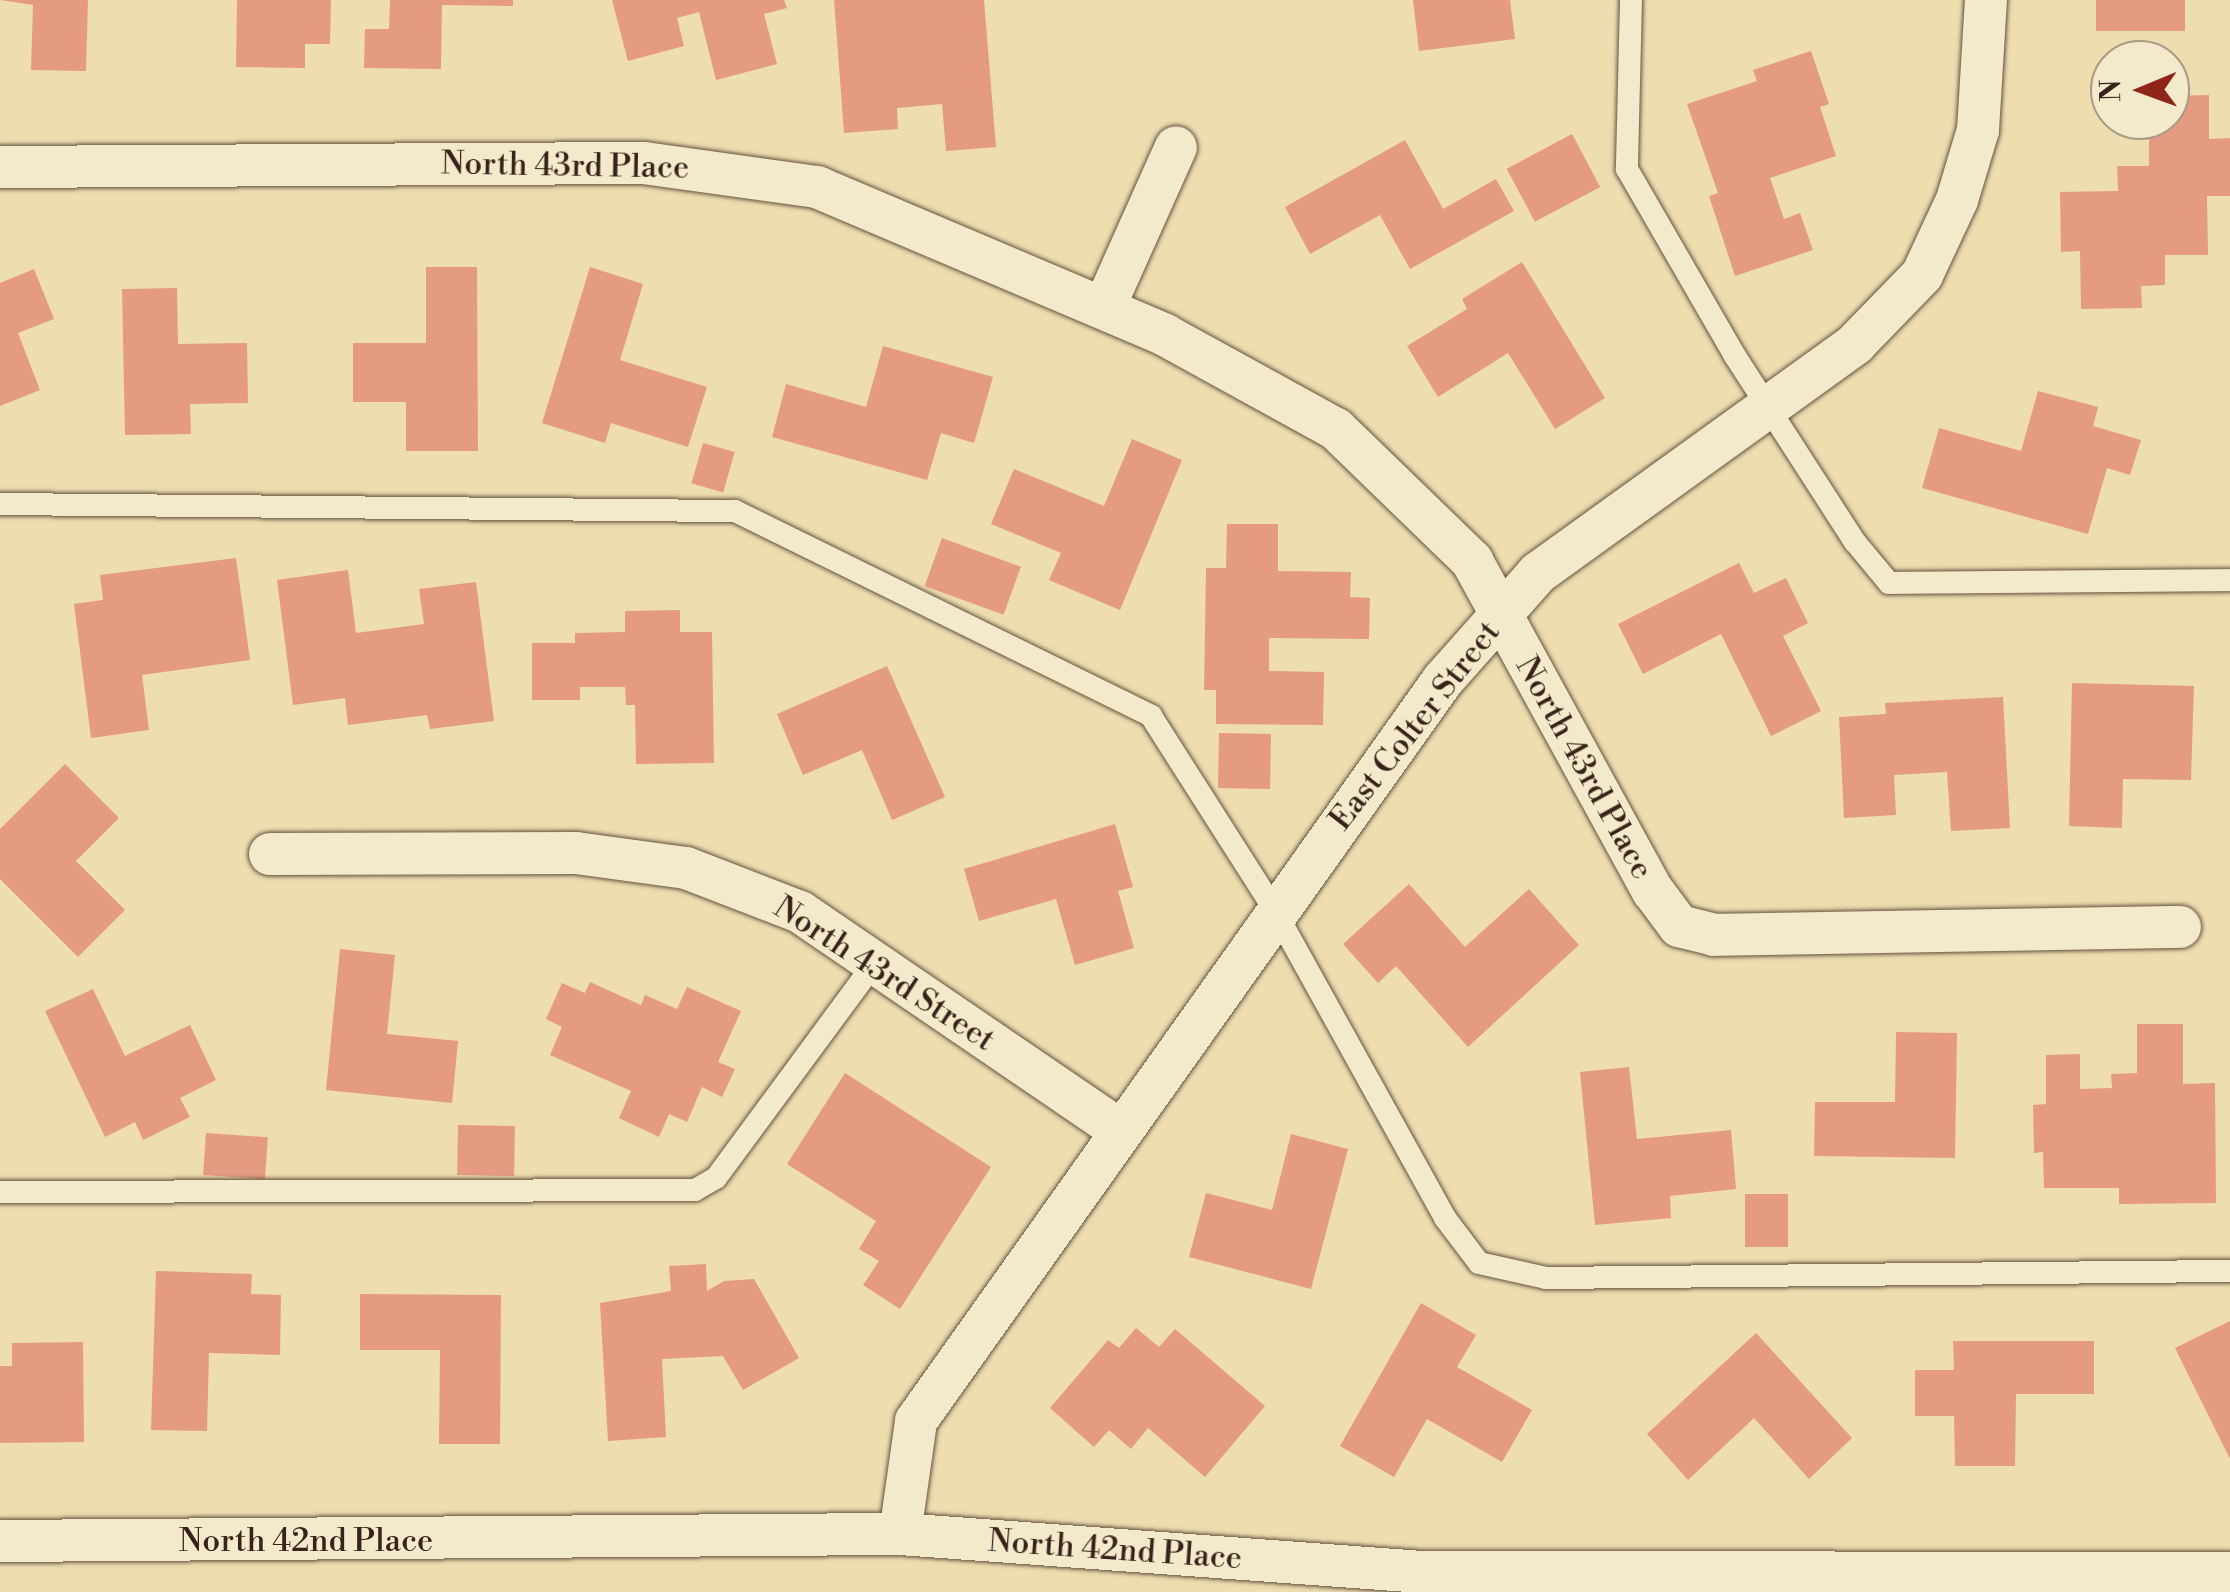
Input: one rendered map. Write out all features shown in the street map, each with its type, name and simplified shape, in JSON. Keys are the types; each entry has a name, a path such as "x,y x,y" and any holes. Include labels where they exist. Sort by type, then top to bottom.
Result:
{"street":[{"name":"East Colter Street","path":"900,1534 916,1420 1442,680 1538,573 1855,344 1922,275 1957,200 1978,130 1986,0"},
{"path":"1104,308 1176,146"},
{"name":"North 43rd Place","path":"0,166 644,163 736,171 817,187 1104,308 1237,369 1336,429 1472,560 1653,891 1679,926 1714,936 2180,927"},
{"name":"North 43rd Street","path":"270,854 624,856 745,887 876,961 1120,1130"},
{"name":"North 42nd Place","path":"0,1541 900,1534 1422,1572 2230,1573"}],"lane":[{"path":"1631,0 1626,170 1855,542 1890,583 2230,580"},
{"path":"0,504 735,510 1151,716 1275,910 1445,1218 1478,1264 1546,1278 2230,1270"},
{"path":"0,1192 696,1190 716,1178 876,961"}],"building":[{"path":"0,0 88,0 86,71 31,70 33,5"},
{"path":"237,0 331,0 330,44 305,44 305,68 236,67"},
{"path":"390,0 513,0 513,6 442,5 441,69 364,68 365,29 389,29"},
{"path":"612,0 784,0 787,8 764,14 777,64 716,80 699,12 677,18 684,46 628,61"},
{"path":"834,0 984,0 996,147 946,151 942,104 897,108 898,129 844,133"},
{"path":"1413,0 1510,0 1515,39 1419,51"},
{"path":"2096,0 2185,0 2185,31 2096,31"},
{"path":"1811,51 1829,104 1820,107 1836,156 1770,178 1784,219 1800,213 1813,250 1735,276 1709,196 1718,193 1687,104 1757,81 1753,70"},
{"path":"2190,95 2209,95 2209,139 2230,138 2230,196 2207,196 2208,255 2165,255 2165,285 2141,286 2142,308 2081,309 2080,251 2061,252 2060,192 2118,191 2117,166 2149,166 2149,140 2190,140"},
{"path":"1572,134 1600,187 1535,222 1507,169"},
{"path":"1405,140 1443,209 1496,179 1514,211 1410,269 1380,215 1310,254 1285,207"},
{"path":"1522,262 1605,398 1555,429 1508,353 1438,397 1407,346 1467,309 1462,299"},
{"path":"426,267 477,267 478,451 406,451 406,402 353,402 353,343 426,343"},
{"path":"590,267 643,284 620,360 707,387 688,447 611,423 605,443 542,423"},
{"path":"34,269 54,319 18,333 40,390 0,406 0,283"},
{"path":"177,288 178,344 247,343 248,403 190,404 191,434 125,435 122,289"},
{"path":"883,346 993,377 974,443 941,433 927,480 772,437 786,384 866,407"},
{"path":"2038,391 2098,407 2093,426 2141,440 2130,475 2107,468 2088,534 1922,488 1939,428 2021,451"},
{"path":"1132,439 1182,460 1120,610 1049,580 1061,553 991,524 1014,469 1104,506"},
{"path":"703,443 735,452 723,492 691,483"},
{"path":"1227,524 1278,524 1278,571 1351,572 1350,597 1370,598 1369,639 1269,638 1269,671 1324,672 1323,725 1216,724 1216,690 1204,690 1206,568 1226,568"},
{"path":"942,538 1021,567 1003,615 925,586"},
{"path":"236,558 250,660 142,675 149,730 91,738 74,604 103,600 100,575"},
{"path":"1739,563 1754,593 1786,578 1808,623 1783,636 1821,711 1771,736 1721,634 1643,674 1618,624"},
{"path":"348,570 356,633 424,624 419,589 476,582 494,721 430,729 427,715 348,725 345,698 293,705 277,580"},
{"path":"680,610 680,632 712,632 714,763 636,764 635,705 626,705 625,687 580,687 580,700 532,700 532,643 575,643 575,633 625,632 625,611"},
{"path":"887,666 945,797 892,820 862,750 803,775 777,714"},
{"path":"2072,683 2194,686 2191,780 2123,779 2122,828 2069,826"},
{"path":"2003,697 2010,828 1951,831 1947,772 1894,775 1896,815 1844,818 1839,717 1886,714 1885,703"},
{"path":"1219,733 1271,734 1270,789 1218,788"},
{"path":"65,764 119,818 76,861 125,910 78,957 0,879 0,829"},
{"path":"1115,824 1133,887 1118,891 1134,948 1075,965 1056,899 979,921 964,869"},
{"path":"1409,884 1465,947 1529,889 1579,945 1468,1047 1396,966 1378,983 1343,944"},
{"path":"340,949 395,955 387,1034 458,1041 452,1103 326,1090"},
{"path":"590,982 641,1005 645,995 677,1009 687,987 741,1011 718,1062 735,1069 722,1097 702,1087 687,1122 669,1114 659,1137 619,1118 631,1091 550,1055 562,1027 546,1019 562,983 585,993"},
{"path":"93,989 125,1056 190,1025 216,1080 180,1098 190,1117 143,1140 135,1122 105,1137 45,1011"},
{"path":"2137,1024 2183,1024 2183,1084 2215,1083 2216,1203 2119,1204 2119,1188 2044,1188 2043,1152 2034,1153 2033,1105 2046,1104 2046,1055 2080,1054 2080,1089 2112,1088 2111,1074 2137,1073"},
{"path":"1896,1032 1957,1033 1955,1158 1814,1156 1815,1102 1895,1102"},
{"path":"1629,1067 1637,1139 1731,1130 1736,1189 1670,1196 1671,1218 1595,1225 1580,1072"},
{"path":"845,1073 991,1167 900,1309 863,1285 879,1261 859,1249 876,1221 787,1164"},
{"path":"458,1125 515,1126 514,1176 457,1175"},
{"path":"206,1133 268,1137 265,1179 203,1175"},
{"path":"1291,1134 1348,1149 1311,1289 1189,1257 1206,1193 1272,1210"},
{"path":"1745,1194 1788,1194 1788,1247 1745,1247"},
{"path":"706,1264 707,1291 724,1281 754,1279 799,1358 743,1390 723,1356 662,1359 666,1437 608,1441 600,1303 671,1291 669,1266"},
{"path":"156,1271 252,1274 251,1294 281,1295 280,1355 209,1353 207,1431 151,1430"},
{"path":"360,1294 501,1295 500,1444 439,1444 440,1350 360,1350"},
{"path":"1421,1303 1476,1335 1457,1367 1532,1410 1502,1462 1427,1419 1394,1477 1340,1446"},
{"path":"2230,1321 2230,1459 2175,1348"},
{"path":"1136,1328 1159,1347 1175,1329 1265,1406 1205,1477 1148,1428 1131,1449 1109,1430 1094,1447 1050,1408 1108,1340 1119,1348"},
{"path":"1756,1333 1852,1438 1809,1479 1754,1418 1688,1480 1647,1434"},
{"path":"1953,1341 2094,1341 2094,1394 2016,1394 2015,1466 1955,1466 1954,1416 1915,1416 1915,1370 1954,1370"},
{"path":"83,1342 84,1442 0,1443 0,1366 12,1366 12,1343"}]}
